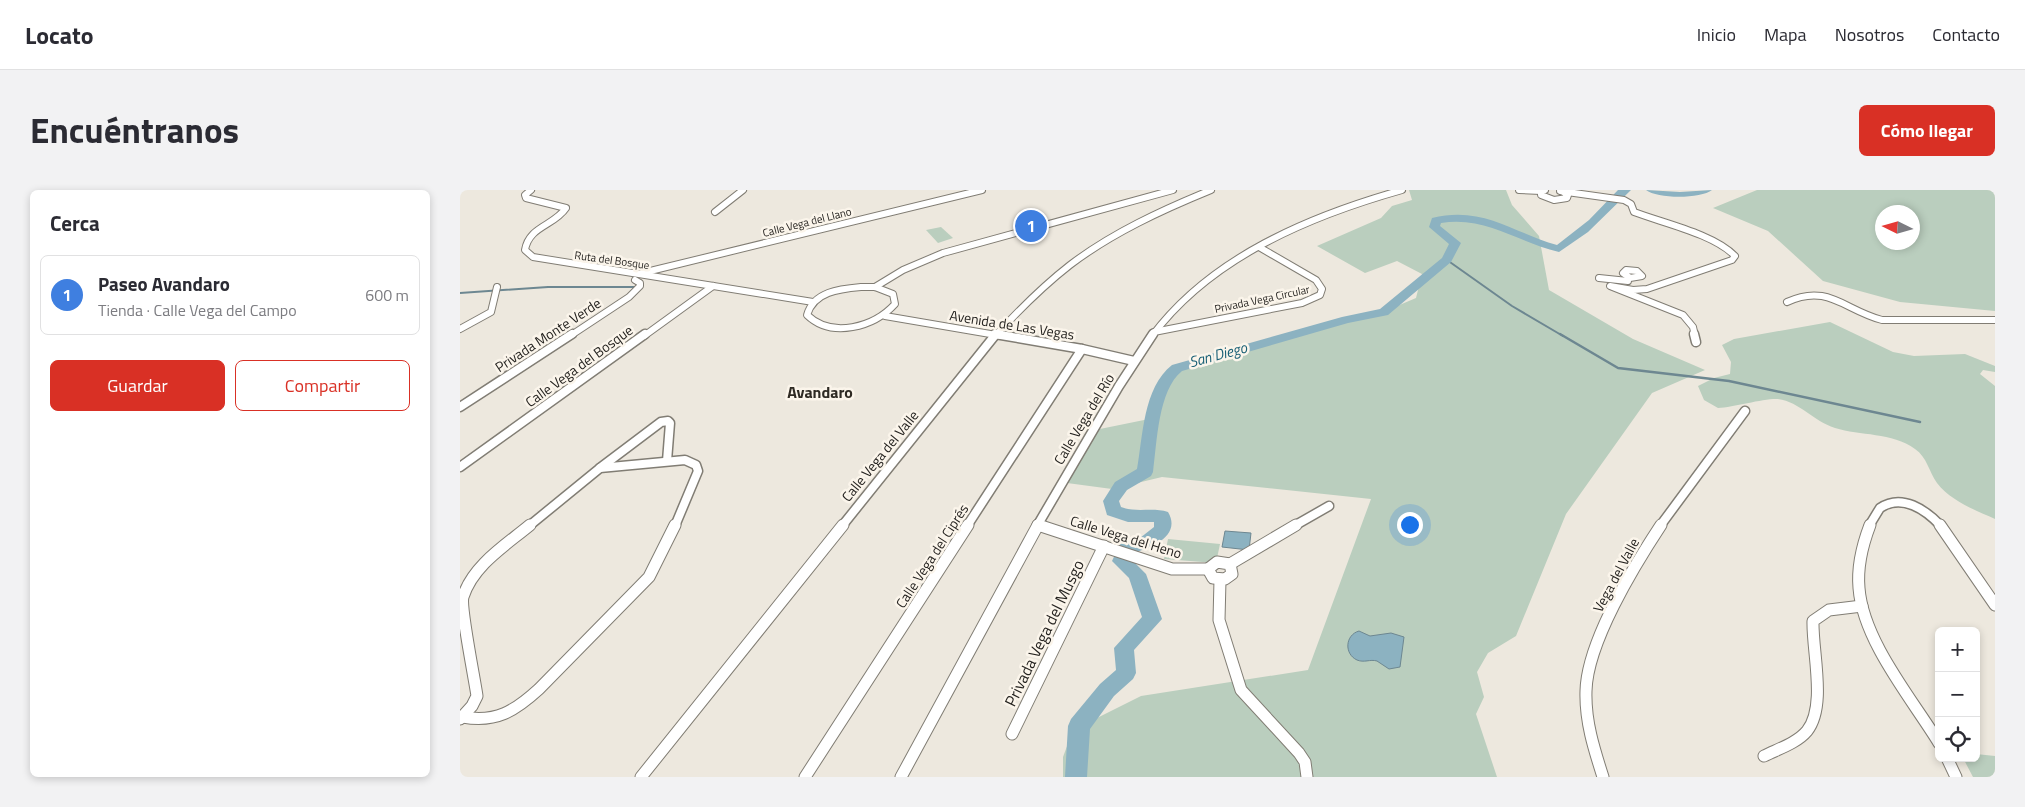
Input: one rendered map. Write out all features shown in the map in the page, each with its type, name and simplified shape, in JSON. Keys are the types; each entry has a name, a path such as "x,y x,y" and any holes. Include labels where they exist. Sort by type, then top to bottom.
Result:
{"street":[{"name":"Ruta del Bosque","path":"531,190 525,195 526,198 561,205 566,208 563,213 533,234 525,245 528,254 547,261 636,277 713,286 813,302"},
{"path":"715,212 743,190"},
{"name":"Calle Vega del Llano","path":"636,277 982,190"},
{"name":"Calle Vega del Valle","path":"641,777 995,335 1038,292 1070,265 1113,238 1184,200 1211,190"},
{"name":"Calle Vega del Río","path":"901,777 1037,525 1134,360 1154,332 1185,299 1231,263 1302,224 1402,190"},
{"path":"1519,190 1543,191 1541,195 1550,199 1567,198 1568,195 1558,190"},
{"path":"1558,190 1617,198 1631,204 1634,212 1723,245 1733,251 1735,256 1728,261 1647,289 1628,290 1610,286 1683,315 1694,326 1696,342"},
{"path":"875,287 903,270 944,253 1171,191 1184,200"},
{"name":"Privada Vega Circular","path":"1154,332 1302,303 1320,296 1322,289 1316,280 1259,247"},
{"name":"Privada Monte Verde","path":"460,407 629,297 640,286 636,277"},
{"path":"1599,278 1631,280 1628,290"},
{"name":"Calle Vega del Bosque","path":"460,467 713,286"},
{"path":"875,287 887,290 896,299 895,304 885,316 860,326 831,328 811,321 807,315 808,309 813,302 826,294 843,289 875,287"},
{"path":"460,329 491,312 497,288"},
{"path":"1787,302 1814,293 1833,298 1871,317 1882,320 1952,318 1995,320"},
{"name":"Avenida de Las Vegas","path":"885,316 1082,349 1134,360"},
{"name":"Calle Vega del Ciprés","path":"805,777 1082,349"},
{"name":"Vega del Valle","path":"1603,777 1586,719 1587,675 1594,652 1614,604 1636,562 1697,471 1745,411"},
{"path":"461,718 472,706 477,692 462,599 467,585 490,558 600,468 661,422 668,421 670,423 667,461"},
{"path":"461,718 486,720 498,716 522,703 539,689 641,588 665,549 698,471 696,464 690,460 600,468"},
{"path":"1935,736 1881,647 1862,606 1859,571 1861,546 1876,511 1883,505 1897,502 1914,505 1931,515 1941,526 1995,606"},
{"path":"1230,564 1232,574 1220,580 1213,578 1208,569 1217,562 1230,564 1329,506"},
{"name":"Calle Vega del Heno","path":"1037,525 1172,569 1208,569"},
{"name":"Privada Vega del Musgo","path":"1012,734 1104,546"},
{"path":"1220,580 1219,620 1241,690 1299,753 1305,762 1307,777"},
{"path":"1764,756 1803,734 1813,721 1816,700 1811,636 1813,621 1818,615 1831,609 1862,606"},
{"path":"1949,762 1956,777"}],"green space":[{"path":"1409,190 1506,190 1512,205 1539,236 1549,290 1633,339 1705,370 1652,393 1566,514 1516,636 1488,653 1477,672 1484,697 1476,714 1497,777 1063,777 1063,757 1073,730 1141,696 1308,670 1371,499 1162,477 1112,489 1067,483 1095,430 1149,419 1155,398 1166,375 1182,363 1241,349 1347,319 1383,312 1416,298 1422,274 1397,261 1365,273 1317,246 1381,218 1392,206 1412,200"},
{"path":"1757,190 1995,190 1995,311 1900,302 1823,281 1768,231 1713,208"},
{"path":"941,227 953,238 938,243 926,230"},
{"path":"1830,322 1893,352 1914,356 1965,354 1995,366 1995,372 1983,370 1980,374 1995,386 1995,519 1949,495 1934,479 1919,452 1906,444 1886,437 1835,428 1793,404 1778,399 1718,408 1704,400 1698,386 1714,378 1730,374 1731,362 1722,345 1734,339"},
{"path":"1168,539 1220,544 1216,563 1164,559"},
{"path":"1980,754 1995,756 1995,777 1973,777 1965,762 1980,762"}],"water":[{"path":"1225,531 1251,533 1249,550 1222,547"},
{"path":"1359,631 1370,636 1391,633 1404,637 1400,667 1389,669 1377,661 1360,661 1353,657 1348,649 1349,640 1354,633"}],"waterway":[{"name":"San Diego","path":"1076,777 1079,726 1107,690 1126,673 1124,648 1152,619 1137,574 1121,561 1126,549 1146,543 1163,529 1162,516 1128,516 1113,511 1111,501 1121,486 1145,472 1157,398 1168,375 1177,368 1346,320 1384,312 1447,260 1455,243 1434,227 1436,220 1463,218 1492,223 1539,243 1559,249 1600,215 1622,191 1626,190"},
{"name":"San Diego","path":"1651,190 1680,195 1707,190"},
{"path":"1447,260 1512,306 1563,336"},
{"path":"460,293 548,287 637,287"},
{"path":"1560,334 1618,368 1729,381 1920,422"}],"place":[{"name":"Paseo Avandaro","path":"1031,226"}],"district":[{"name":"Avandaro","path":"820,392"}]}
